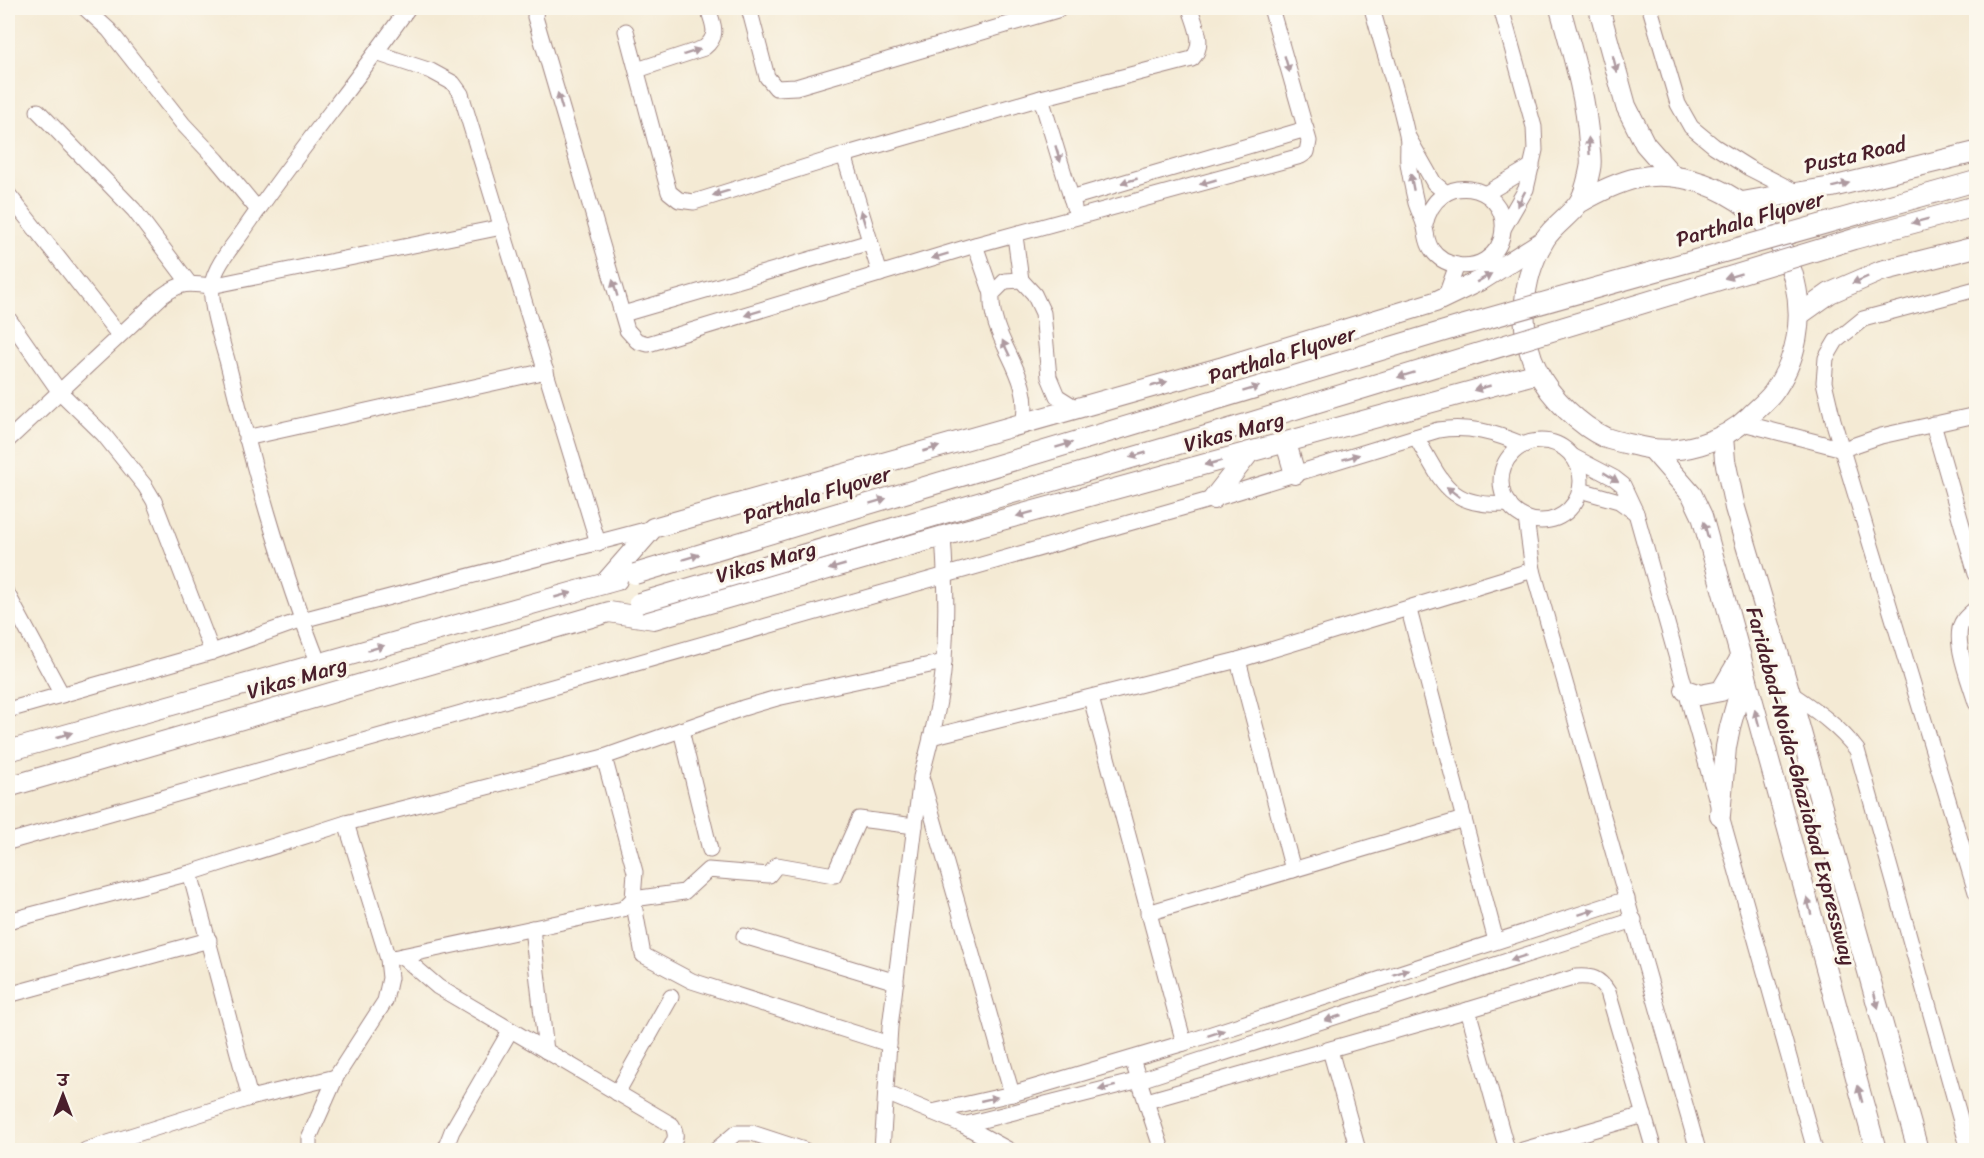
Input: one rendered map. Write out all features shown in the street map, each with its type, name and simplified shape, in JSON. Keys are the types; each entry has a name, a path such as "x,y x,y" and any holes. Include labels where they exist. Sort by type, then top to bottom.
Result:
{"main road":[{"path":"1560,8 1576,67 1587,121 1591,167 1579,203"},
{"path":"1599,8 1626,106 1645,144 1673,176"},
{"name":"Pusta Road","path":"1742,202 1832,187 1977,152"},
{"path":"1673,176 1710,184 1742,202 1767,224 1785,251 1796,282 1799,315 1792,356 1773,393 1743,423 1723,437 1685,447 1652,449 1606,438 1566,411 1538,373 1527,340 1524,305 1530,271 1545,239 1560,220 1579,203 1608,186 1640,177 1673,176"},
{"name":"Parthala Flyover","path":"605,583 1461,326 1977,182"},
{"path":"609,612 1226,430 1854,239 1977,206"},
{"path":"605,583 653,528 1024,408 1076,408 1234,363 1444,298 1483,279 1545,239"},
{"path":"1799,315 1830,293 1881,271 1977,247"},
{"name":"Vikas Marg","path":"8,787 609,612 654,619 943,536 1538,373"},
{"name":"Faridabad-Noida-Ghaziabad Expressway","path":"1723,437 1725,460 1735,508 1790,693 1918,1150"},
{"path":"1286,443 1294,474"},
{"name":"Faridabad-Noida-Ghaziabad Expressway","path":"1652,449 1692,495 1702,516 1876,1150"},
{"path":"1213,499 1249,453"},
{"name":"Vikas Marg","path":"8,751 605,583"},
{"path":"1685,690 1700,695 1721,691 1743,665"},
{"path":"1720,815 1728,737 1743,665"}],"street":[{"path":"86,8 109,30 183,124 217,160 258,210"},
{"path":"319,664 302,620 246,438 214,310 211,286 216,270 258,210 408,8"},
{"path":"536,8 535,17 627,330 637,341 648,344 975,245 1015,236 1301,156 1307,152 1309,146 1306,129 1271,8"},
{"path":"637,70 704,48 712,41 715,31 708,8"},
{"path":"749,8 767,77 776,88 796,87 1060,8"},
{"path":"626,31 669,192 679,200 694,202 844,155 1041,98 1192,59 1198,52 1200,43 1190,8"},
{"path":"1372,8 1408,137 1434,183 1446,193"},
{"path":"1408,137 1408,162 1414,193 1425,225 1426,239 1433,251 1443,260 1457,265 1478,264 1488,258 1496,250 1526,189 1535,150 1534,127 1501,8"},
{"path":"1650,8 1678,104 1690,127 1714,146 1749,168 1798,193"},
{"path":"376,53 430,71 453,83 462,94 598,543"},
{"path":"1041,98 1077,219"},
{"path":"38,111 134,210 189,283"},
{"path":"1071,198 1306,129"},
{"path":"844,155 880,274"},
{"path":"1485,194 1532,166"},
{"path":"1425,225 1428,212 1435,201 1459,188 1472,189 1485,194 1499,209 1503,219 1502,235"},
{"path":"8,194 120,335"},
{"path":"8,440 175,286 189,283 211,286 502,227"},
{"path":"1502,235 1528,252"},
{"path":"1015,236 1021,280 1034,294 1043,313 1048,377 1054,390 1054,403 1047,408 1034,410 1024,408"},
{"path":"622,314 870,242"},
{"path":"975,245 992,294 991,307 996,327 1023,385 1024,408"},
{"path":"1444,298 1457,265"},
{"path":"992,294 1005,281 1021,280"},
{"path":"1977,289 1863,319 1836,341 1826,358 1824,382 1977,891"},
{"path":"8,318 59,391 104,435 145,486 154,501 212,652"},
{"path":"246,438 546,371"},
{"path":"1024,408 1025,388 1032,382 1042,380 1076,408"},
{"path":"1743,423 1843,449 1881,436 1977,415"},
{"path":"1933,424 1977,574"},
{"path":"8,842 1213,499 1416,437 1455,427 1498,435 1524,445"},
{"path":"1416,437 1447,488 1459,498 1480,504 1509,504"},
{"path":"1572,456 1580,474 1580,490 1572,506 1563,514 1545,520 1526,518 1509,504 1502,489 1501,476 1505,464 1513,453 1524,445 1536,442 1550,442 1562,447 1572,456 1623,485 1636,513 1815,1150"},
{"path":"1580,490 1619,501 1636,513"},
{"path":"1526,518 1533,570 1698,1150"},
{"path":"8,710 212,652 302,620 653,528"},
{"path":"882,1150 889,1044 921,777 932,738 944,662 946,575 943,536"},
{"path":"932,738 1238,660 1409,610 1533,570"},
{"path":"8,595 62,695"},
{"path":"1977,608 1962,622 1959,633 1960,646 1977,703"},
{"path":"1409,610 1496,941"},
{"path":"1238,660 1293,870"},
{"path":"8,921 190,873 346,823 604,757 777,698 944,662"},
{"path":"1790,693 1826,718 1848,738 1857,750 1969,1150"},
{"path":"1091,698 1184,1043"},
{"path":"681,730 710,850"},
{"path":"604,757 635,872 633,899 643,954 692,981 889,1044"},
{"path":"921,777 1012,1094"},
{"path":"395,958 622,909 633,899 684,892 708,870 770,875 777,865 834,875 859,819 915,826"},
{"path":"1148,913 1464,819"},
{"path":"309,1150 309,1138 336,1077 386,1000 395,958 346,823"},
{"path":"190,873 250,1098"},
{"path":"932,1112 1012,1094 1132,1059 1627,899"},
{"path":"963,1125 1140,1080 1634,920"},
{"path":"532,928 546,1051"},
{"path":"744,936 896,982"},
{"path":"8,995 209,940"},
{"path":"395,958 510,1031 672,1125 676,1132 675,1141 669,1150"},
{"path":"1147,1101 1330,1050 1576,977 1591,976 1601,981 1608,992 1654,1150"},
{"path":"617,1093 671,997"},
{"path":"1468,1010 1508,1150"},
{"path":"448,1150 447,1144 452,1131 510,1031"},
{"path":"1330,1050 1358,1150"},
{"path":"1132,1059 1162,1150"},
{"path":"91,1150 250,1098 336,1077"},
{"path":"886,1093 963,1125 1009,1150"},
{"path":"1523,1150 1644,1115"},
{"path":"716,1150 736,1133 752,1133 804,1150"}]}
